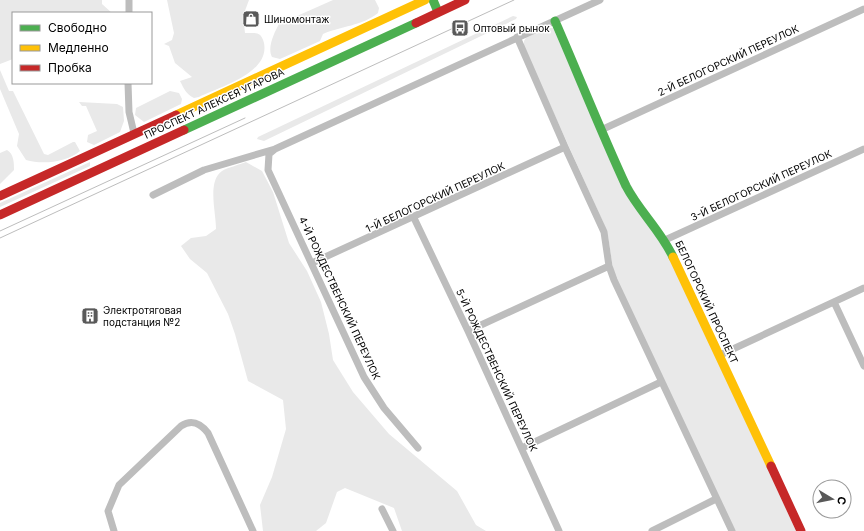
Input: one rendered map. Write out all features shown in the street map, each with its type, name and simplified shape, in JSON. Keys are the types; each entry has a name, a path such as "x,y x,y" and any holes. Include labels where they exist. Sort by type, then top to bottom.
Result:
{"main road":[{"name":"ПРОСПЕКТ АЛЕКСЕЯ УГАРОВА","path":"0,196 425,0"},
{"path":"433,0 438,12"},
{"name":"ПРОСПЕКТ АЛЕКСЕЯ УГАРОВА","path":"0,214 465,0"},
{"name":"БЕЛОГОРСКИЙ ПРОСПЕКТ","path":"555,21 627,187 645,215 665,240 801,531"}],"street":[{"path":"129,0 129,12"},
{"path":"153,195 204,170 275,149 600,0"},
{"name":"2-Й БЕЛОГОРСКИЙ ПЕРЕУЛОК","path":"601,130 864,9"},
{"path":"517,37 604,232 609,266 614,280 732,531"},
{"path":"128,84 129,112 134,133"},
{"name":"1-Й БЕЛОГОРСКИЙ ПЕРЕУЛОК","path":"312,263 414,218 565,147"},
{"name":"4-Й РОЖДЕСТВЕНСКИЙ ПЕРЕУЛОК","path":"275,149 269,154 268,170 364,377 384,408 418,448"},
{"name":"3-Й БЕЛОГОРСКИЙ ПЕРЕУЛОК","path":"665,240 864,149"},
{"name":"5-Й РОЖДЕСТВЕНСКИЙ ПЕРЕУЛОК","path":"414,218 468,331 559,531"},
{"path":"468,331 609,266"},
{"path":"720,355 864,288"},
{"path":"834,302 864,366"},
{"path":"522,448 661,382"},
{"path":"114,531 108,511 119,485 181,426 190,422 201,424 208,433 253,531"},
{"path":"652,531 716,498"},
{"path":"382,509 393,531"}],"shaded area":[{"path":"0,0 102,0 102,4 111,12 12,12 12,59 0,64"},
{"path":"167,0 249,0 243,16 245,33 258,34 263,39 264,54 259,63 252,71 242,78 199,97 194,98 189,95 180,81 192,77 175,63 169,46 164,44 172,40 174,33"},
{"path":"333,0 375,0 379,8 378,13 365,21 323,34 320,41 280,59 272,57 270,49 273,36 279,24"},
{"path":"513,16 517,17 516,19 264,141 257,139 258,137"},
{"path":"546,28 553,28 594,120 664,243 796,531 735,531 614,276 608,236 603,222 524,47 524,41 527,36"},
{"path":"0,70 9,91 13,91 44,154 48,155 73,142 75,142 80,151 68,158 54,162 33,162 26,160 17,146 19,134 0,89"},
{"path":"170,91 179,93 182,99 181,104 144,122 135,115 136,108"},
{"path":"79,102 117,104 123,107 124,121 120,132 94,145 87,142 88,135 97,131 86,106 82,106"},
{"path":"7,150 12,156 14,170 0,184 0,153"},
{"path":"90,162 90,166 0,207 0,203"},
{"path":"246,162 262,171 273,192 289,243 307,271 321,302 329,334 333,360 353,392 389,434 457,491 476,525 486,531 402,531 394,508 345,488 337,492 326,523 316,531 263,531 260,505 272,477 286,429 283,400 248,381 228,314 207,273 190,259 181,246 191,238 206,236 216,229 213,197 217,176 222,171"}],"tram line":[{"path":"0,238 514,0"},
{"path":"0,231 245,118"}],"traffic: fast":[{"path":"433,0 438,12"},
{"path":"555,21 626,186 637,204 662,238 673,257"},
{"path":"184,130 416,23"}],"traffic: slow":[{"path":"176,115 425,0"},
{"path":"673,257 771,466"}],"traffic: jam":[{"path":"416,23 465,0"},
{"path":"0,196 176,115"},
{"path":"0,215 184,130"},
{"path":"771,466 801,531"}],"place":[{"name":"Шиномонтаж","path":"251,19"},
{"name":"Оптовый рынок","path":"460,28"},
{"name":"Электротяговая подстанция №2","path":"90,316"}]}
